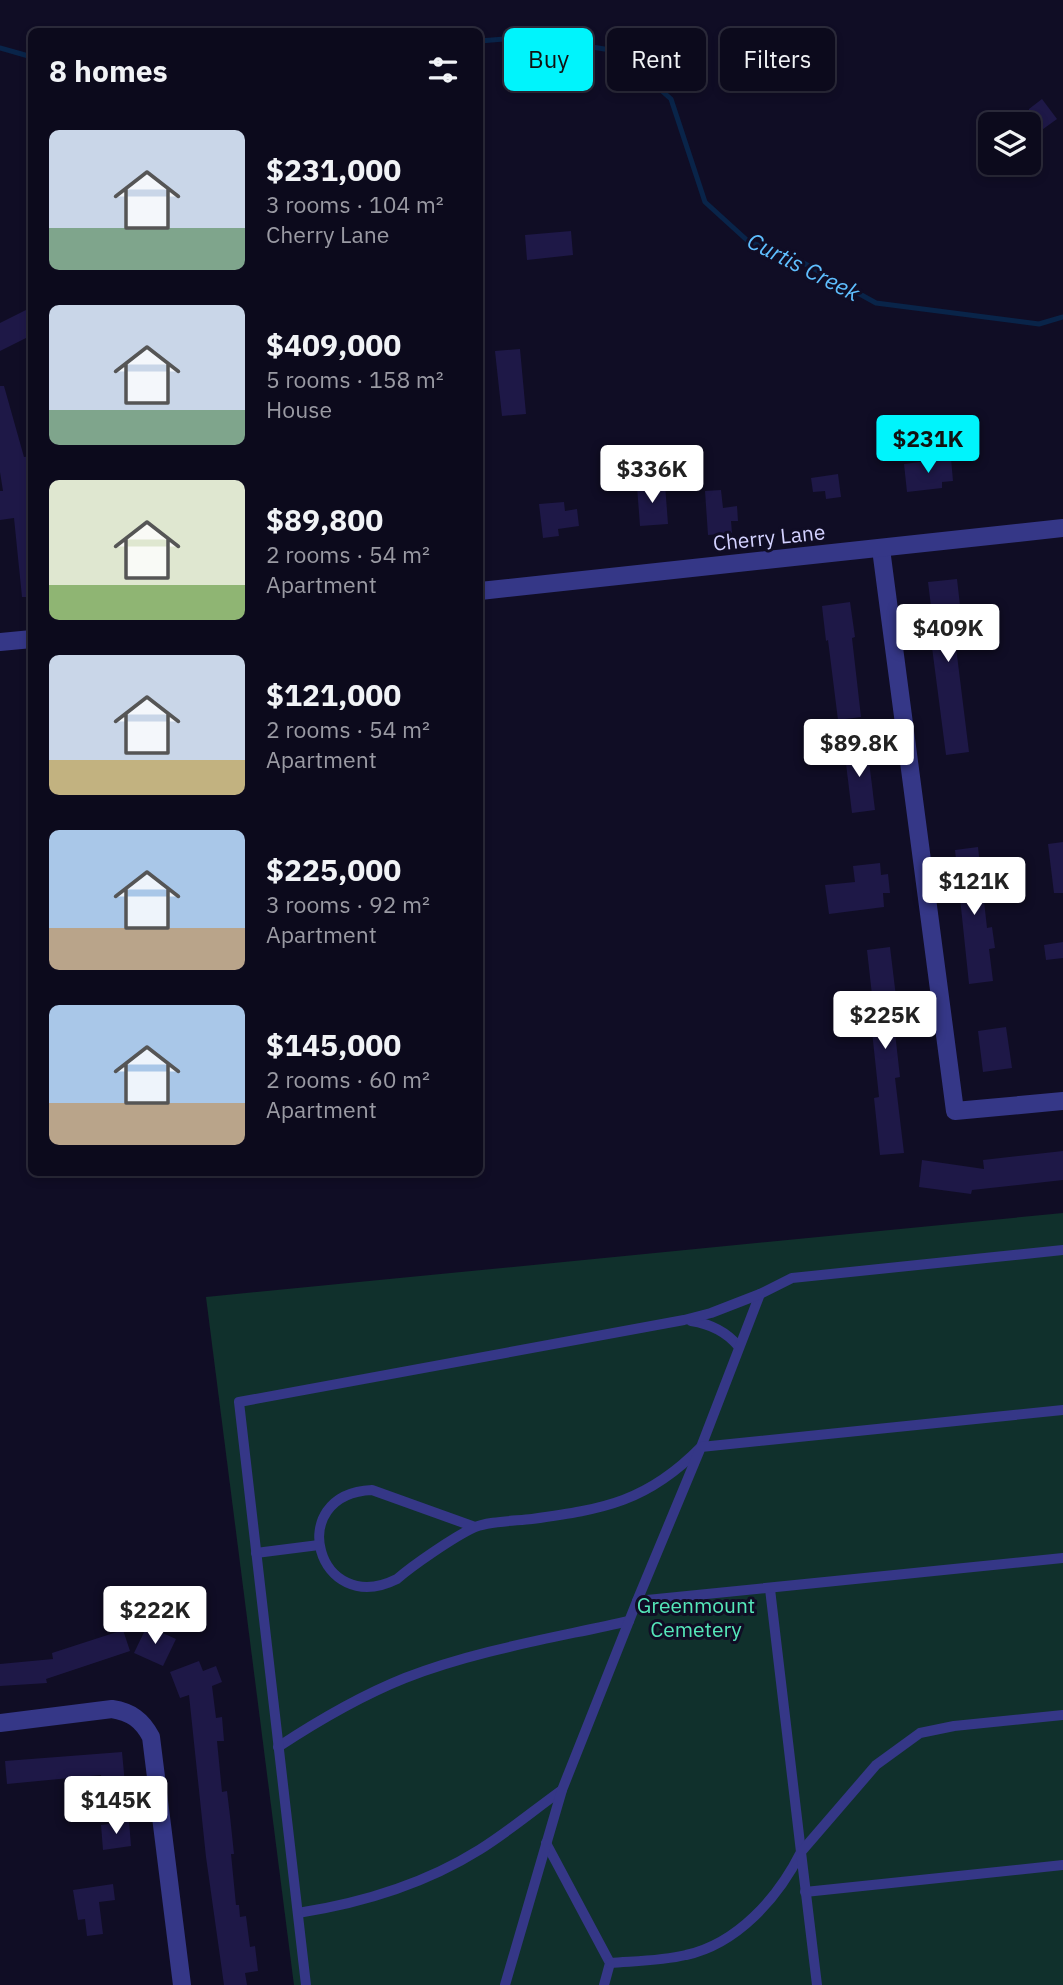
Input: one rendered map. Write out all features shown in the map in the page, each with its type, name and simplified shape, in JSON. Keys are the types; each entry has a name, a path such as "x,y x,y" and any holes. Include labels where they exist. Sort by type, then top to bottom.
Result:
{"street":[{"name":"Cherry Lane","path":"483,591 1063,528"},
{"path":"881,549 955,1111 1063,1101"},
{"path":"0,642 28,639"},
{"path":"0,1723 112,1709 124,1711 146,1727 150,1737 181,1985"}],"lane":[{"path":"306,1985 239,1402 684,1320 711,1313 760,1294 792,1278 1063,1250"},
{"path":"505,1985 562,1790 760,1294"},
{"path":"684,1320 702,1322 716,1328 730,1336 739,1347"},
{"path":"475,1527 372,1490 358,1491 344,1495 325,1514 319,1528 319,1545 323,1558 336,1576 355,1586 370,1588 397,1579 475,1527 609,1506 635,1496 659,1483 701,1447 1063,1410"},
{"path":"256,1553 319,1545"},
{"path":"637,1601 1063,1558"},
{"path":"769,1589 817,1985"},
{"path":"278,1747 360,1698 406,1678 454,1662 629,1622"},
{"path":"610,1963 687,1955 714,1946 739,1930 786,1879 800,1852 876,1765 920,1733 954,1726 1063,1715"},
{"path":"298,1913 341,1906 412,1884 478,1850 562,1790"},
{"path":"546,1843 610,1963 604,1985"},
{"path":"805,1892 1063,1866"}],"green space":[{"name":"Greenmount Cemetery","path":"1063,1213 1063,1985 294,1985 206,1297"}],"building":[{"path":"1042,99 1057,119 1041,131 1041,112 1029,112 1029,109"},
{"path":"571,231 573,255 527,260 525,235"},
{"path":"28,309 28,337 0,351 0,323"},
{"path":"520,349 526,414 502,416 495,351"},
{"path":"0,386 4,386 24,457 28,456 28,597 22,597 14,518 0,520 0,491 3,491 0,472"},
{"path":"951,458 953,481 942,482 942,488 907,492 904,464"},
{"path":"838,474 841,497 826,499 825,491 813,492 811,478"},
{"path":"665,484 668,524 640,526 637,486"},
{"path":"721,490 723,508 737,506 738,521 731,521 732,533 708,535 705,491"},
{"path":"564,502 565,511 577,509 579,526 558,529 559,536 543,538 539,504"},
{"path":"957,579 961,614 952,615 969,752 946,755 930,632 934,631 928,582"},
{"path":"850,602 861,717 838,720 822,606"},
{"path":"867,745 875,810 852,813 844,747"},
{"path":"1063,842 1063,893 1054,893 1048,844"},
{"path":"978,847 987,928 992,927 995,948 989,949 993,981 969,984 955,850"},
{"path":"880,863 881,875 888,874 890,893 883,893 884,907 829,914 825,885 855,882 853,866"},
{"path":"1063,942 1063,958 1046,960 1044,945"},
{"path":"890,947 897,1005 892,1006 900,1077 895,1078 904,1153 880,1155 874,1098 879,1097 871,1022 875,1022 867,950"},
{"path":"1006,1027 1012,1068 983,1072 978,1031"},
{"path":"1063,1151 1063,1180 972,1190 971,1194 919,1187 922,1160 984,1169 983,1160"},
{"path":"147,1626 176,1639 163,1666 134,1653"},
{"path":"123,1630 130,1651 46,1679 47,1683 0,1686 0,1664 53,1659 52,1653"},
{"path":"199,1661 203,1671 216,1666 222,1682 212,1686 216,1718 222,1717 224,1741 217,1741 222,1792 227,1791 230,1816 236,1905 239,1905 240,1917 246,1916 250,1947 255,1946 258,1971 245,1973 247,1985 224,1985 206,1857 189,1695 180,1698 170,1672"},
{"path":"122,1752 125,1784 102,1787 101,1775 7,1784 5,1761"},
{"path":"129,1821 131,1846 103,1850 101,1825"},
{"path":"113,1884 115,1900 99,1902 103,1934 87,1936 85,1919 78,1920 73,1890"}],"waterway":[{"name":"Curtis Creek","path":"483,41 529,37 617,51 671,99 705,202 749,242 791,256 876,303 1039,324 1063,317"},
{"name":"Curtis Creek","path":"0,48 28,56"}]}
